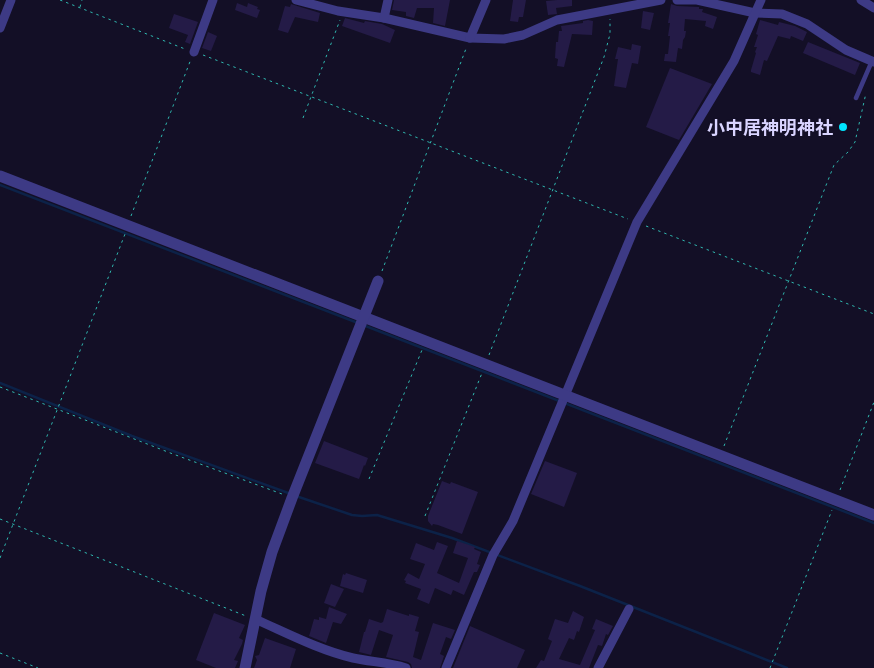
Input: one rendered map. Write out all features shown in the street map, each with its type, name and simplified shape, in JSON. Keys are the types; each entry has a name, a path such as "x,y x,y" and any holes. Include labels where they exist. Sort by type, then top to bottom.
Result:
{"street":[{"path":"0,28 11,0"},
{"path":"194,52 213,0"},
{"path":"296,0 343,12 384,18 470,38 504,39 524,35 557,20 661,0"},
{"path":"384,18 388,0"},
{"path":"470,38 486,0"},
{"path":"609,0 610,10"},
{"path":"677,0 697,0 755,13 782,14 806,24 846,50 874,60"},
{"path":"446,668 493,555 513,521 637,222 734,61 761,0"},
{"path":"860,0 874,8"},
{"path":"0,176 874,515"},
{"path":"245,668 266,570 292,498 378,281"},
{"path":"598,668 629,609"},
{"path":"255,619 334,652 353,658 389,663 406,668"}],"lane":[{"path":"856,98 874,60"}],"path":[{"path":"60,0 874,314"},
{"path":"80,7 82,0"},
{"path":"425,516 604,57 610,34 610,10"},
{"path":"303,118 343,12"},
{"path":"378,281 470,38"},
{"path":"0,558 194,52"},
{"path":"720,456 834,165 848,152 855,142 866,95 862,84"},
{"path":"369,479 425,342"},
{"path":"0,387 292,498"},
{"path":"770,668 874,402"},
{"path":"0,519 255,619"},
{"path":"0,653 38,668"}],"building":[{"path":"394,0 450,0 445,26 433,23 434,8 417,8 414,18 406,16 406,12 392,10"},
{"path":"513,0 526,0 523,17 519,17 518,22 510,21"},
{"path":"572,0 572,6 556,8 557,14 548,15 546,1"},
{"path":"237,3 247,7 248,3 258,7 257,9 260,10 257,18 235,10"},
{"path":"291,4 320,13 318,22 295,17 288,33 278,30 285,6 290,7"},
{"path":"671,4 699,7 699,9 703,9 702,12 717,17 713,29 705,26 706,21 685,19 685,37 682,49 678,48 676,62 664,61 665,54 668,54 670,23 668,23"},
{"path":"643,11 654,13 650,30 641,28"},
{"path":"174,14 198,22 190,44 185,42 188,35 169,28"},
{"path":"345,18 364,23 365,21 382,24 395,30 390,43 342,26"},
{"path":"760,20 778,25 779,22 795,26 807,32 803,41 791,36 790,39 778,36 767,61 764,60 760,75 751,72 751,70 756,53 757,47 754,47"},
{"path":"583,21 593,21 592,35 572,34 564,67 557,66 558,59 555,58 556,42 558,42 559,31 562,31 561,26 583,23"},
{"path":"208,32 217,36 211,51 202,48"},
{"path":"808,42 860,63 855,75 803,53"},
{"path":"632,44 641,46 638,64 632,63 626,88 614,86 618,59 615,59 618,47 631,50"},
{"path":"670,68 712,84 679,140 646,127"},
{"path":"324,441 368,458 359,479 315,463"},
{"path":"545,461 577,473 564,507 531,494"},
{"path":"442,481 450,484 451,482 478,492 462,534 438,525 433,524 432,526 428,521 428,516"},
{"path":"457,541 475,547 474,549 481,552 477,564 480,565 477,572 474,572 464,595 453,590 451,595 435,588 429,604 417,599 421,589 405,583 406,581 404,580 408,573 419,579 425,564 410,559 416,543 434,550 437,542 448,546 437,573 459,583 468,558 453,553"},
{"path":"346,573 367,580 363,593 340,586 343,574 345,575"},
{"path":"331,584 344,589 335,607 324,603"},
{"path":"329,607 347,614 341,624 333,622 326,643 309,636 314,619 319,620 319,617 326,619"},
{"path":"387,609 419,617 415,631 419,632 413,657 421,660 433,623 455,630 451,639 446,637 440,654 444,656 440,668 412,668 408,662 386,657 393,635 379,630 371,655 359,652 369,619 383,622"},
{"path":"573,611 584,617 579,632 577,631 574,640 569,638 559,659 580,665 595,630 592,629 596,619 613,626 608,635 606,634 602,646 598,645 589,668 536,668 541,660 544,661 552,641 548,639 555,619 568,623"},
{"path":"214,613 245,625 239,638 243,640 234,660 238,661 235,668 216,668 196,660"},
{"path":"470,626 525,650 517,668 453,668"},
{"path":"265,638 296,649 290,668 254,668 257,660 255,656 259,655"}],"waterway":[{"path":"0,185 358,323"},
{"path":"363,325 874,523"},
{"path":"0,383 132,436 291,494"},
{"path":"296,496 352,515 377,515 452,538 580,586 787,668"}],"place":[{"name":"小中居神明神社","path":"843,127"}]}
